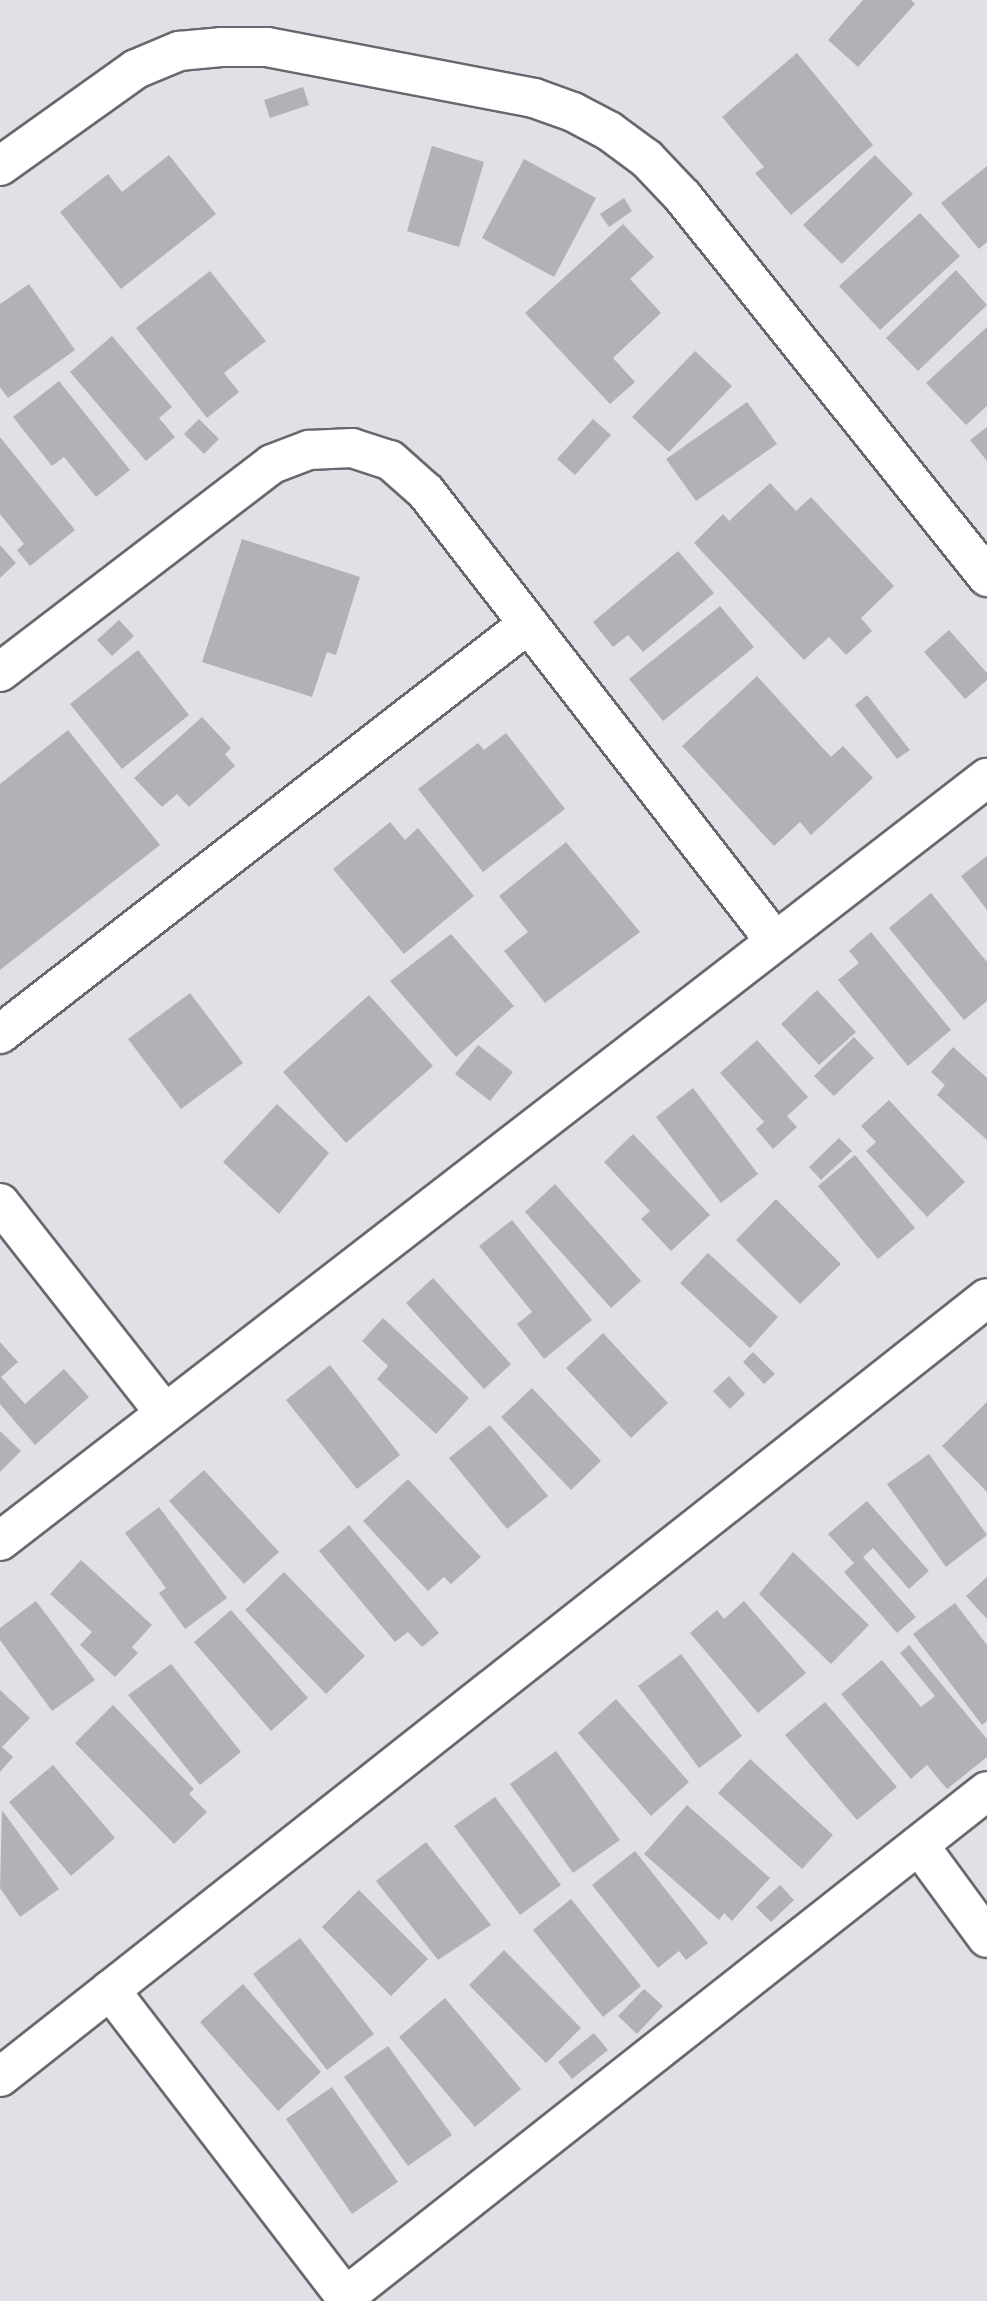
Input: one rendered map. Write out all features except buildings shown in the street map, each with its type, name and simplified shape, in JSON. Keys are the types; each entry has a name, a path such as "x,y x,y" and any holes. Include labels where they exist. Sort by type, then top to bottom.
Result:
{"street":[{"path":"0,166 136,69 179,51 221,47 267,47 534,98 573,112 647,159 683,197 987,577"},
{"path":"0,672 272,464 309,450 352,448 390,460 426,492 775,942"},
{"path":"0,1034 528,624"},
{"path":"0,1541 987,778"},
{"path":"0,1203 164,1412"},
{"path":"0,2077 987,1298"},
{"path":"110,1990 347,2299 987,1791"},
{"path":"919,1845 987,1938"}]}
